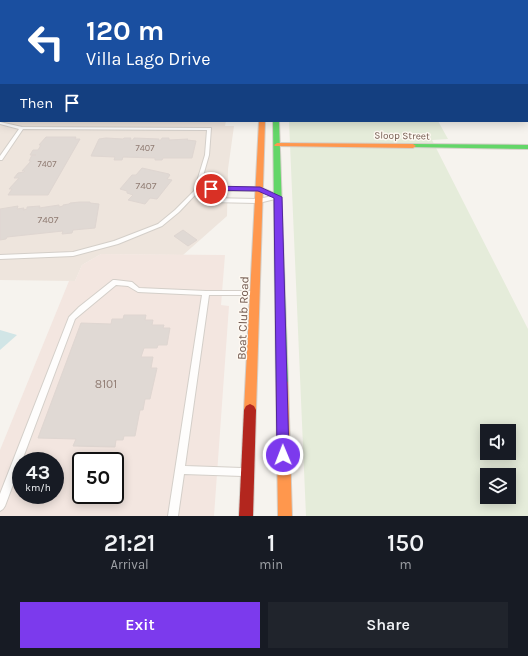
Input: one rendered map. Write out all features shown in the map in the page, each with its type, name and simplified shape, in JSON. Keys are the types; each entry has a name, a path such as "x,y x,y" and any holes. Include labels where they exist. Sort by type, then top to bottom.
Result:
{"main road":[{"name":"Boat Club Road","path":"246,516 262,122"},
{"path":"276,122 285,516"},
{"name":"Sloop Street","path":"277,145 528,147"}],"lane":[{"path":"0,123 22,128 209,128 207,155 196,192 177,212 160,225 116,243 73,254 0,256"},
{"path":"0,159 22,128"},
{"path":"196,192 211,189 260,189 278,197"},
{"path":"196,192 210,200 259,201 278,197"},
{"path":"0,506 72,317 81,309 115,282 130,284 138,290 206,293 256,293"},
{"path":"173,516 206,293"},
{"path":"180,470 248,472"}],"shaded area":[{"path":"0,122 226,122 225,126 234,126 228,169 227,216 183,255 101,254 82,265 75,281 0,280"},
{"path":"101,254 225,255 221,305 229,306 214,516 0,516 0,450 69,281 75,281 82,265"},
{"path":"0,330 17,335 0,350"}],"green space":[{"path":"289,122 439,122 448,139 432,140 528,329 528,516 306,516"}],"building":[{"path":"46,137 76,137 75,139 80,139 48,195 8,195 12,189 9,189 19,178 14,178 18,173 25,171 22,171 31,161 29,161 32,155 30,155 33,150 38,150 41,145 39,145"},
{"path":"162,138 169,138 169,140 188,139 187,140 196,141 192,158 163,158 162,160 155,160 155,158 123,157 122,160 114,160 115,157 91,156 99,139 161,140"},
{"path":"142,168 169,174 170,175 167,179 172,180 157,199 150,198 145,204 128,200 133,195 120,189 132,175 136,175"},
{"path":"80,202 99,204 95,228 73,230 72,233 62,234 63,231 7,237 6,239 0,240 0,209 18,206 17,209 24,208 23,210 27,209 27,207 40,206 39,208 59,205 59,207 70,203"},
{"path":"183,230 197,240 188,246 174,236"},
{"path":"124,315 146,315 145,320 153,320 152,325 164,325 163,328 170,328 167,345 158,345 157,348 144,348 141,357 153,357 151,368 157,368 150,399 145,399 143,410 140,410 135,436 124,436 123,440 116,440 115,447 73,446 76,439 38,438 81,323 111,324 112,319 123,319"}],"traffic: fast":[{"path":"276,122 282,383"},
{"path":"413,146 528,147"}],"traffic: slow":[{"path":"250,410 262,122"},
{"path":"277,145 413,146"},
{"path":"282,383 285,516"}],"traffic: jam":[{"path":"246,516 250,410"}],"route":[{"path":"211,189 260,189 278,197 283,455"}]}
